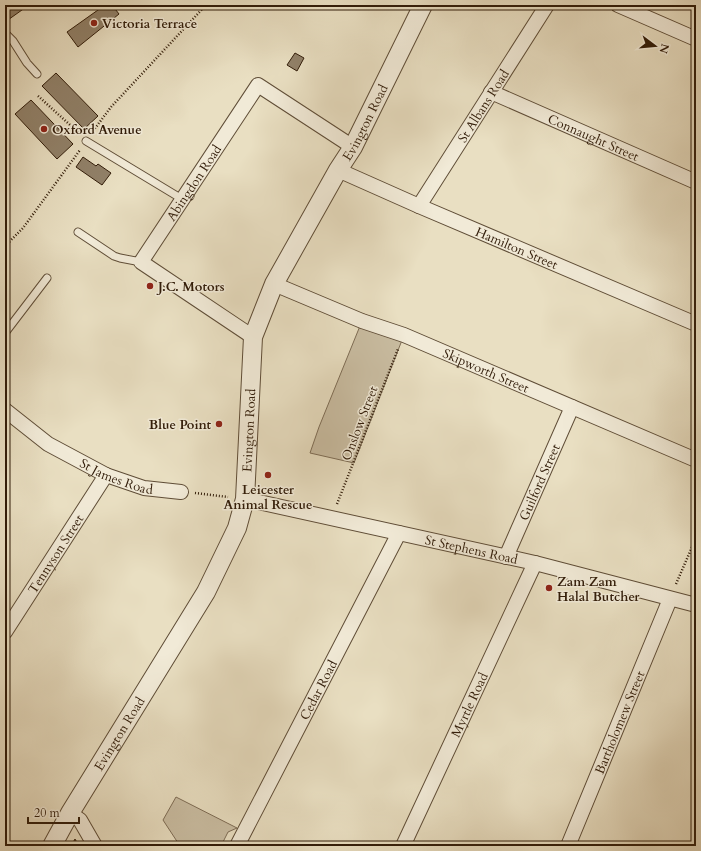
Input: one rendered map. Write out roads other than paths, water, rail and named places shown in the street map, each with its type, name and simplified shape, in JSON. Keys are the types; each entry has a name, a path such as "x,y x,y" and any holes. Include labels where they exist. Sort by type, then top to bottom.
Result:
{"street":[{"name":"Evington Road","path":"52,846 70,813 206,592 237,528 245,499 253,337 274,284 338,170 353,147 423,5"},
{"name":"St Albans Road","path":"419,206 547,5"},
{"path":"618,5 696,39"},
{"name":"Abingdon Road","path":"141,262 258,85 353,147"},
{"name":"Connaught Street","path":"491,92 696,182"},
{"name":"Hamilton Street","path":"338,170 696,324"},
{"path":"141,262 253,337"},
{"name":"Skipworth Street","path":"274,284 362,321 404,335 696,460"},
{"name":"Guilford Street","path":"506,557 572,407"},
{"name":"St James Road","path":"5,410 48,444 106,475 144,488 180,492"},
{"name":"Tennyson Street","path":"5,632 106,475"},
{"name":"St Stephens Road","path":"245,499 535,563 696,605"},
{"name":"Cedar Road","path":"237,846 399,533"},
{"name":"Myrtle Road","path":"403,846 535,563"},
{"name":"Bartholomew Street","path":"568,846 670,599"},
{"path":"70,813 80,820 95,846"}],"lane":[{"path":"5,33 13,41 27,63 37,74"},
{"path":"86,141 182,199"},
{"path":"78,232 114,256 141,262"},
{"path":"5,333 47,278"}],"place":[{"name":"Victoria Terrace","path":"94,23"},
{"name":"Oxford Avenue","path":"44,129"},
{"name":"J.C. Motors","path":"150,286"},
{"name":"Blue Point","path":"219,424"},
{"name":"Leicester Animal Rescue","path":"268,475"},
{"name":"Zam Zam Halal Butcher","path":"549,588"}]}
